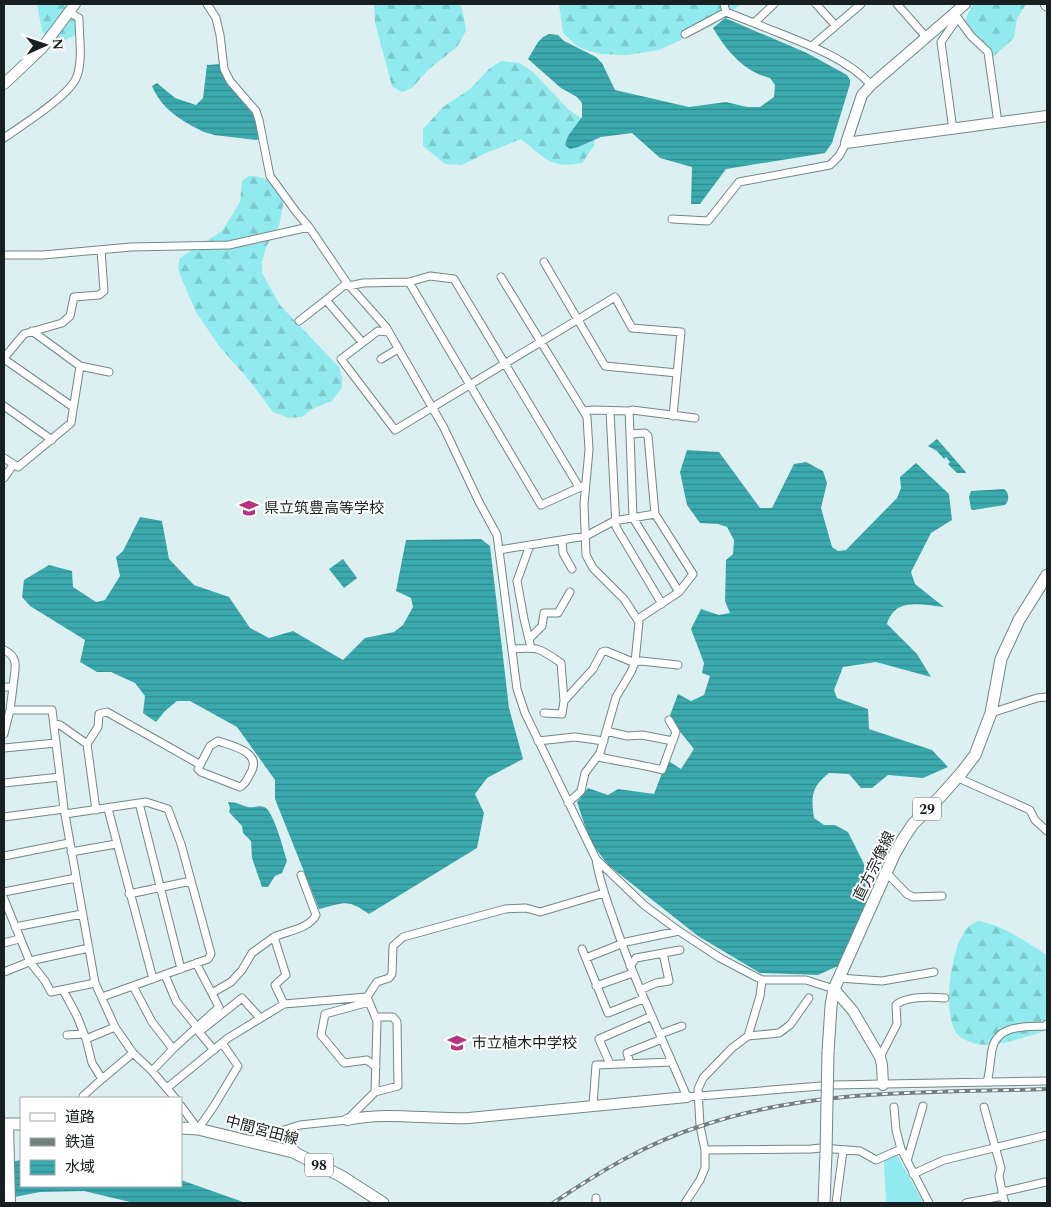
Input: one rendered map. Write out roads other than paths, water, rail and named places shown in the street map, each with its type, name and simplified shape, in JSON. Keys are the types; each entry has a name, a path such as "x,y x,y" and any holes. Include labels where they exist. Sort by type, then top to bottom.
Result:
{"main road":[{"name":"直方宗像線","path":"824,1203 828,1052 831,1006 836,984 894,855 913,824 940,797 975,755 990,714 1001,659 1010,638 1047,575"},
{"path":"6,1127 20,1124"},
{"name":"中間宮田線","path":"182,1128 250,1141 293,1152 342,1176 383,1203"}],"street":[{"path":"207,4 216,18 224,69 230,81 256,111 270,176 309,227 348,285 389,332 432,407 479,502 498,535 517,689 525,713 596,859 604,893 621,944 672,1062 692,1097 705,1150 705,1168 700,1180 685,1203"},
{"path":"724,4 726,12"},
{"path":"754,23 774,4"},
{"path":"816,4 835,25"},
{"path":"812,46 861,4"},
{"path":"897,4 926,37"},
{"path":"953,130 941,42 955,16 965,4"},
{"path":"4,84 42,48 72,8 79,18 80,66 74,84 58,100 4,138"},
{"path":"685,34 726,12 812,46 846,64 864,77 871,85"},
{"path":"672,219 708,221 739,182 830,166 840,156 846,144 862,95 926,37 955,16"},
{"path":"955,16 971,36 988,52 998,123"},
{"path":"846,144 1047,116"},
{"path":"4,254 43,255 131,246 229,245 309,227"},
{"path":"73,407 4,359 24,334 62,323 70,316 74,297 99,295 104,291 101,250"},
{"path":"544,262 605,366 677,373"},
{"path":"299,320 348,285 409,282 430,276 454,279 583,486"},
{"path":"501,277 587,417 589,450 583,486 586,555 593,568 624,599 638,619 635,662 616,697 599,757 586,773 581,791 568,803"},
{"path":"409,282 541,505 583,486"},
{"path":"389,332 378,331 341,359 395,430 470,386 577,318 615,297 632,328 681,332 673,416"},
{"path":"326,300 362,342"},
{"path":"32,331 80,366 109,372"},
{"path":"381,359 398,349"},
{"path":"4,458 18,467 71,423 80,366"},
{"path":"4,406 52,440"},
{"path":"584,411 632,410 694,418"},
{"path":"610,411 614,521 616,528 662,604"},
{"path":"629,411 634,518 679,592"},
{"path":"630,434 645,433 648,436 655,514 693,574 679,592 638,619"},
{"path":"4,478 13,465"},
{"path":"499,550 586,536 614,521 655,514"},
{"path":"562,540 563,553 572,570"},
{"path":"530,545 517,581 531,648"},
{"path":"529,639 542,626 544,614 558,613 570,592"},
{"path":"512,649 540,648 561,663 564,701 562,714 544,714"},
{"path":"4,650 12,653 16,661 10,710 4,734"},
{"path":"564,701 593,669 602,652 606,651 635,662 642,660 678,665"},
{"path":"4,687 13,687"},
{"path":"990,714 1037,698 1047,697"},
{"path":"10,710 52,710 64,812 95,983 115,1027 133,1053 152,1071 174,1097"},
{"path":"96,810 88,744 98,727 98,714 107,712 199,764"},
{"path":"599,757 646,765 662,770 676,732 669,720"},
{"path":"54,724 60,725 88,744"},
{"path":"606,732 627,736 642,735 673,741"},
{"path":"538,741 575,737 604,741"},
{"path":"218,741 246,750 252,759 254,769 244,785 240,787 201,772 198,768 199,764 210,746 218,741"},
{"path":"4,748 56,743"},
{"path":"4,783 60,777"},
{"path":"956,778 1030,810 1035,820 1047,831"},
{"path":"4,817 108,809 146,802 168,809 181,844 211,954 208,959 102,996"},
{"path":"139,804 181,969"},
{"path":"108,809 153,979"},
{"path":"4,856 70,843"},
{"path":"71,852 116,844"},
{"path":"596,859 644,905 679,931 720,958 762,980 806,980 836,984 882,981 934,972"},
{"path":"886,872 907,894 913,897 942,896"},
{"path":"212,993 231,982 242,970 252,954 274,937 314,920 316,915 301,875"},
{"path":"4,892 76,878"},
{"path":"129,894 191,881"},
{"path":"376,1067 367,1060 344,1064 320,1035 325,1014 368,1000 377,982 390,978 392,974 392,946 403,937 505,909 526,908 540,912 604,893"},
{"path":"4,899 19,939 31,963 46,981 51,992 95,983"},
{"path":"15,927 82,914"},
{"path":"586,958 621,944 679,931"},
{"path":"274,937 286,974 275,986 284,1004"},
{"path":"4,943 19,939"},
{"path":"4,972 31,963 34,960 89,948"},
{"path":"582,949 608,1013 644,999"},
{"path":"596,986 632,969 636,958 680,950"},
{"path":"640,990 656,983 669,981 663,953"},
{"path":"152,1071 219,1007 196,963"},
{"path":"165,975 176,1001 197,1026"},
{"path":"748,1036 760,996 762,980"},
{"path":"836,984 880,1057 883,1085"},
{"path":"133,986 152,1022 173,1049"},
{"path":"63,990 85,1037 92,1063 102,1079"},
{"path":"880,1057 897,1024 896,1005 900,1002 928,996 945,998"},
{"path":"214,1050 199,1032 242,998 260,1018"},
{"path":"692,1097 698,1089 702,1078 732,1048 748,1036 779,1033 790,1025 809,998"},
{"path":"167,1088 222,1044 284,1004 368,1000"},
{"path":"368,1000 377,1021 375,1092"},
{"path":"610,1064 599,1039 652,1016"},
{"path":"347,1120 375,1092 398,1086 397,1022 393,1017 375,1017"},
{"path":"987,1082 996,1040 1010,1028 1045,1026 1047,1024"},
{"path":"630,1064 627,1053 682,1026"},
{"path":"67,1035 85,1037 115,1027"},
{"path":"182,1107 198,1130 238,1066 222,1044"},
{"path":"82,1096 133,1053"},
{"path":"593,1105 596,1065 672,1062"},
{"path":"250,1141 300,1125 356,1118 412,1116 460,1118 834,1085 1047,1080"},
{"path":"894,1106 896,1130 901,1149 929,1203"},
{"path":"907,1161 923,1106"},
{"path":"984,1106 1001,1168 999,1176 1003,1197"},
{"path":"6,1127 10,1203"},
{"path":"284,1130 285,1138 301,1156"},
{"path":"913,1174 944,1160 1047,1135"},
{"path":"705,1150 811,1150 821,1148 860,1151 876,1160 901,1149"},
{"path":"836,1203 843,1150"},
{"path":"966,1203 1003,1197 1046,1182"}],"water":[{"path":"725,18 807,53 847,75 850,84 832,143 825,153 726,169 700,204 691,204 692,167 660,158 632,133 601,137 570,149 565,145 568,136 582,117 582,103 577,97 561,88 528,59 543,37 549,34 558,35 564,41 596,57 602,63 615,90 689,107 726,102 747,107 760,107 774,97 775,85 770,78 752,71 744,65 724,44 713,28"},
{"path":"220,64 223,77 254,113 259,138 257,140 214,135 202,131 185,122 166,107 160,101 152,86 157,83 175,98 196,105 203,98 207,65"},
{"path":"937,439 966,473 957,473 948,464 950,462 946,457 944,459 937,451 928,446"},
{"path":"687,450 719,452 760,508 772,508 794,464 806,462 823,471 827,483 821,508 832,547 838,551 846,550 897,498 901,488 900,477 916,463 949,494 952,520 931,533 911,572 915,584 944,607 918,604 903,606 891,615 887,624 917,654 931,677 876,662 843,667 834,690 837,698 868,709 869,729 932,750 948,767 923,778 888,775 872,788 861,788 849,774 829,773 819,783 813,798 814,818 824,825 835,825 848,832 864,864 867,909 857,933 838,966 818,975 760,973 698,936 608,865 590,841 577,802 588,788 608,795 618,789 654,794 667,760 681,769 694,749 669,718 678,694 691,701 704,695 710,676 702,673 704,663 691,629 701,609 719,615 730,613 725,601 726,560 733,554 734,540 727,527 718,524 700,523 687,505 680,472"},
{"path":"1004,489 1008,497 1005,505 971,509 969,497 971,491"},
{"path":"140,517 162,521 169,559 194,585 229,597 250,628 269,638 293,631 343,660 365,638 394,632 403,625 413,607 411,598 396,591 406,540 481,539 490,546 509,708 523,759 487,778 475,794 484,813 477,848 369,914 345,903 319,909 275,799 275,780 237,727 190,701 177,701 156,722 143,713 145,696 135,683 111,672 97,672 80,662 85,640 30,606 22,597 24,580 49,565 72,571 73,587 96,602 105,600 120,576 116,557 123,551"},
{"path":"343,559 357,578 344,588 329,569"},
{"path":"228,802 248,807 264,807 271,815 287,861 282,873 275,876 268,887 262,887 252,858 251,841 243,833 242,826 229,812"},
{"path":"20,1160 20,1187 182,1187 182,1180 246,1203 134,1203 84,1191 40,1192 4,1199 4,1163"}],"railway":[{"path":"553,1203 606,1169 662,1141 701,1126 743,1114 786,1105 872,1095 1047,1089"}],"place":[{"name":"県立筑豊高等学校","path":"249,508"},
{"name":"市立植木中学校","path":"457,1043"}]}
